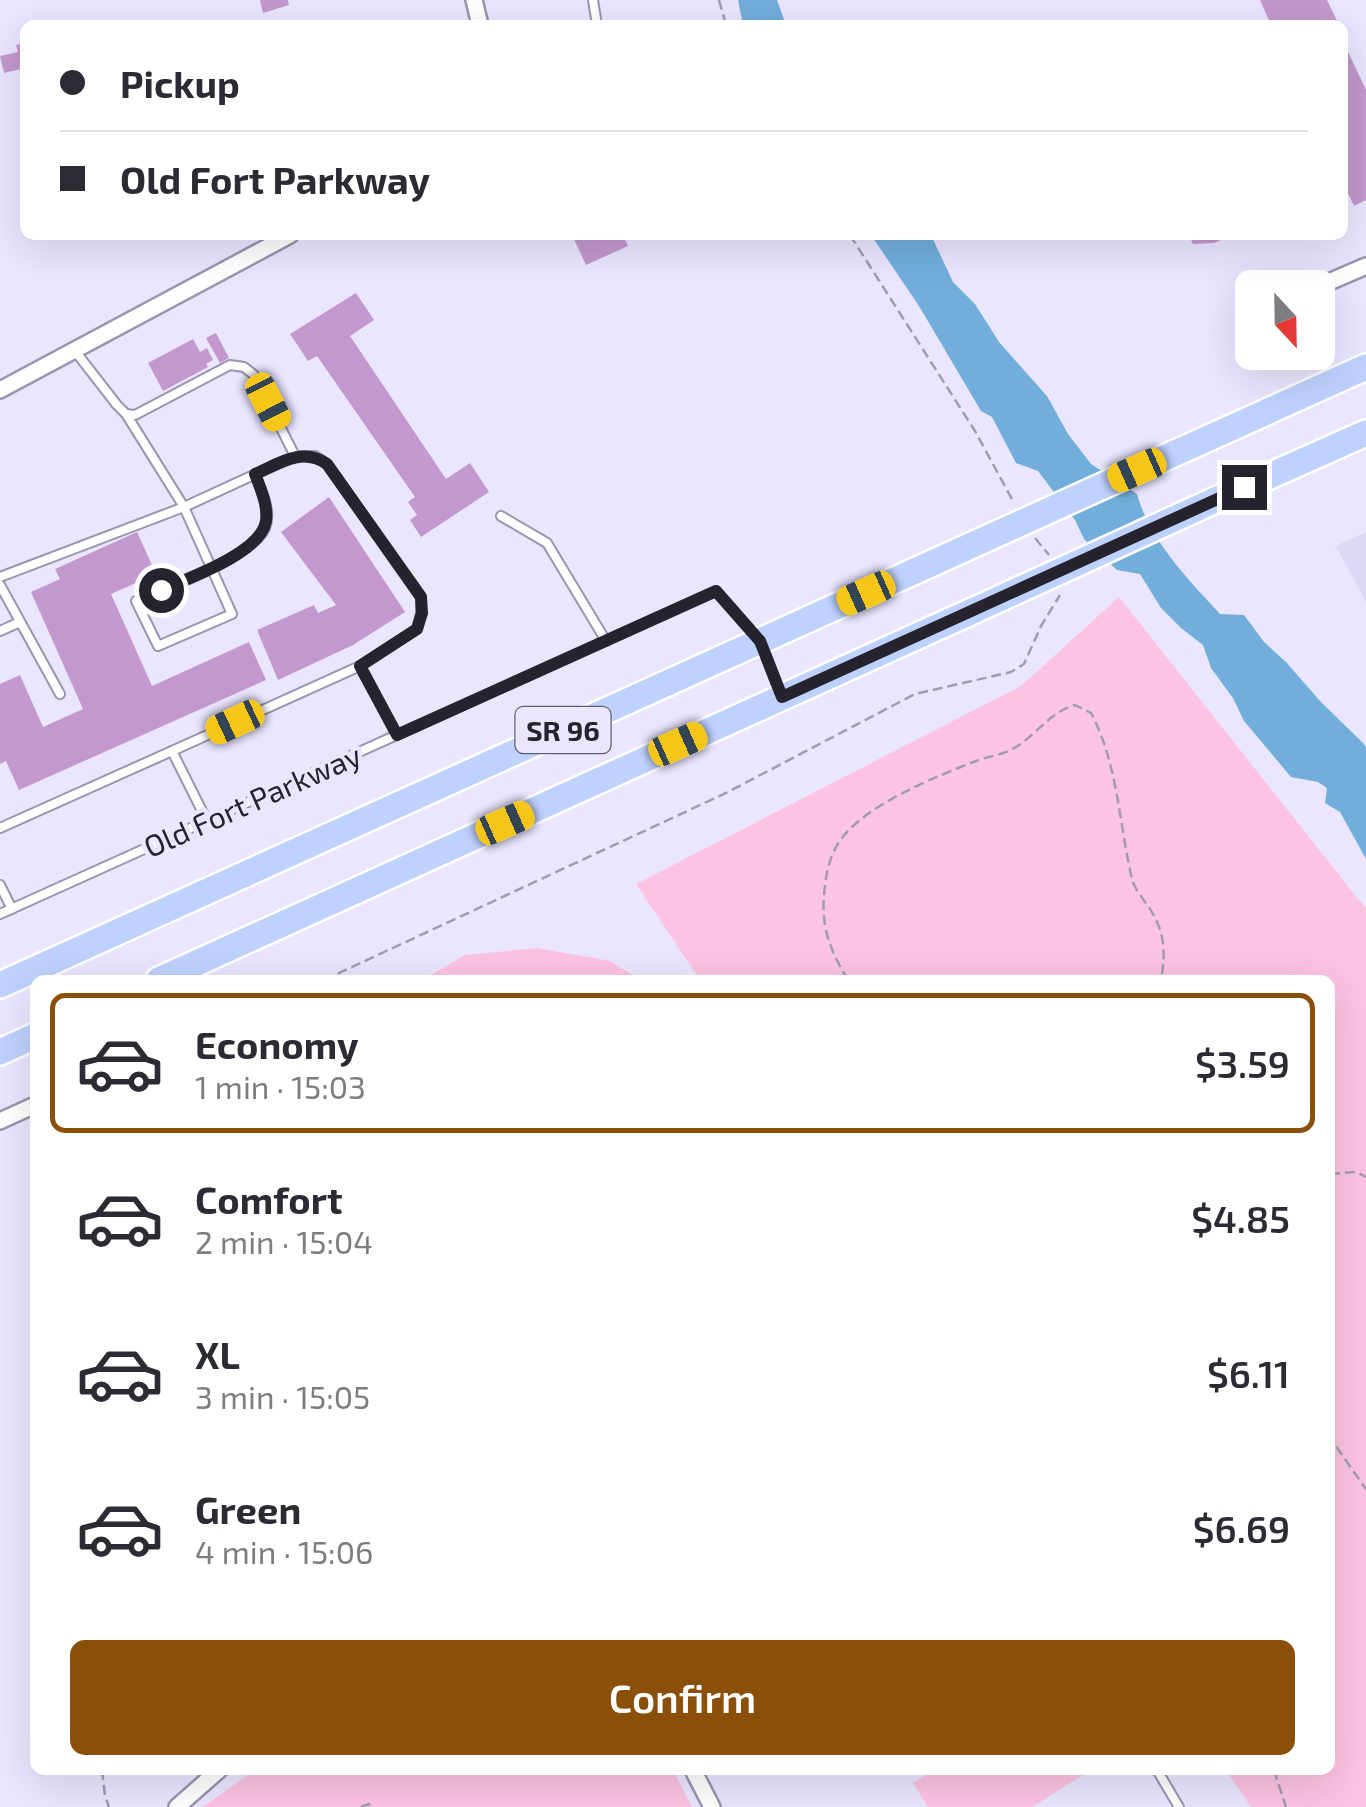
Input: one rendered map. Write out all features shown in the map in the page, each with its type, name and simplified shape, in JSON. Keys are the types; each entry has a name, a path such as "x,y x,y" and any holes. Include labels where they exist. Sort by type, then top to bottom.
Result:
{"main road":[{"name":"SR 96","path":"0,986 1366,367"},
{"name":"SR 96","path":"170,975 1366,433"},
{"path":"31,975 44,966"},
{"path":"0,996 30,976"},
{"path":"0,1052 30,1038"}],"street":[{"path":"0,390 281,240"},
{"path":"1335,279 1366,266"},
{"path":"0,1121 30,1107"},
{"path":"177,1807 213,1775"},
{"path":"696,1775 712,1807"}],"lane":[{"path":"74,350 126,414 184,507 213,568 232,614 158,646 136,602 213,568 252,544 266,527 267,508 255,474"},
{"path":"126,414 135,416 230,365 244,367 254,375 295,456"},
{"path":"0,577 184,507 295,456 315,456 327,464 421,597 422,613 417,629 360,666 0,828"},
{"path":"501,516 547,544 606,640"},
{"path":"0,585 60,694"},
{"name":"Old Fort Parkway","path":"0,914 716,591 760,641 782,697"},
{"path":"0,631 20,622"},
{"path":"360,666 397,735"},
{"path":"172,751 208,820"},
{"path":"0,885 12,909"},
{"path":"1160,1775 1179,1807"}],"path":[{"path":"845,975 826,937 823,906 828,864 843,837 906,791 980,759 1008,752 1075,705 1091,713 1105,748 1135,888 1154,915 1164,946 1161,975"},
{"path":"1335,1174 1356,1172 1366,1177"},
{"path":"1335,1443 1366,1489"},
{"path":"103,1775 109,1807"},
{"path":"1276,1775 1286,1807"},
{"path":"361,1807 372,1807"}],"shaded area":[{"path":"1366,532 1366,602 1336,546"},
{"path":"1119,597 1366,909 1366,1807 1251,1807 1229,1775 1335,1775 1335,975 697,975 636,884 1021,686"},
{"path":"537,948 610,961 633,975 431,975 465,955"},
{"path":"247,1775 676,1775 692,1807 203,1807"},
{"path":"926,1775 1083,1775 1032,1807 928,1807 913,1783"}],"water":[{"path":"738,0 777,0 784,20 742,20"},
{"path":"874,240 933,240 953,282 1047,396 1068,434 1091,464 1137,494 1151,528 1183,573 1220,614 1244,615 1264,642 1364,744 1366,859 1340,812 1325,803 1327,788 1318,782 1291,777 1244,721 1211,668 1203,645 1161,608 1140,574 1117,570 1084,539 1075,520 1038,471 1016,463 992,417 981,411"}],"building":[{"path":"260,0 288,0 289,5 263,13"},
{"path":"1260,0 1327,0 1337,20 1269,20"},
{"path":"20,44 20,69 4,73 0,56 18,52 16,45"},
{"path":"1348,52 1366,90 1366,200 1354,206 1348,194"},
{"path":"574,240 625,240 628,246 586,265"},
{"path":"1191,240 1221,240 1214,243 1193,244"},
{"path":"356,293 374,320 350,336 446,479 470,463 489,492 421,537 410,520 417,515 408,502 415,497 317,356 308,361 290,334"},
{"path":"216,333 229,358 220,363 206,338"},
{"path":"193,339 200,352 207,348 213,360 206,364 208,367 163,391 148,363"},
{"path":"329,497 405,612 353,645 278,680 257,630 314,605 318,613 336,605 281,532"},
{"path":"137,532 156,574 111,594 152,686 249,642 266,680 19,790 6,761 0,764 0,684 20,675 43,727 83,709 31,592 60,579 55,569"}],"route":[{"path":"161,590 213,568 252,544 266,527 267,508 255,474 295,456 315,456 327,464 421,597 417,629 360,666 397,735 716,591 760,641 782,697 1244,487"}]}
